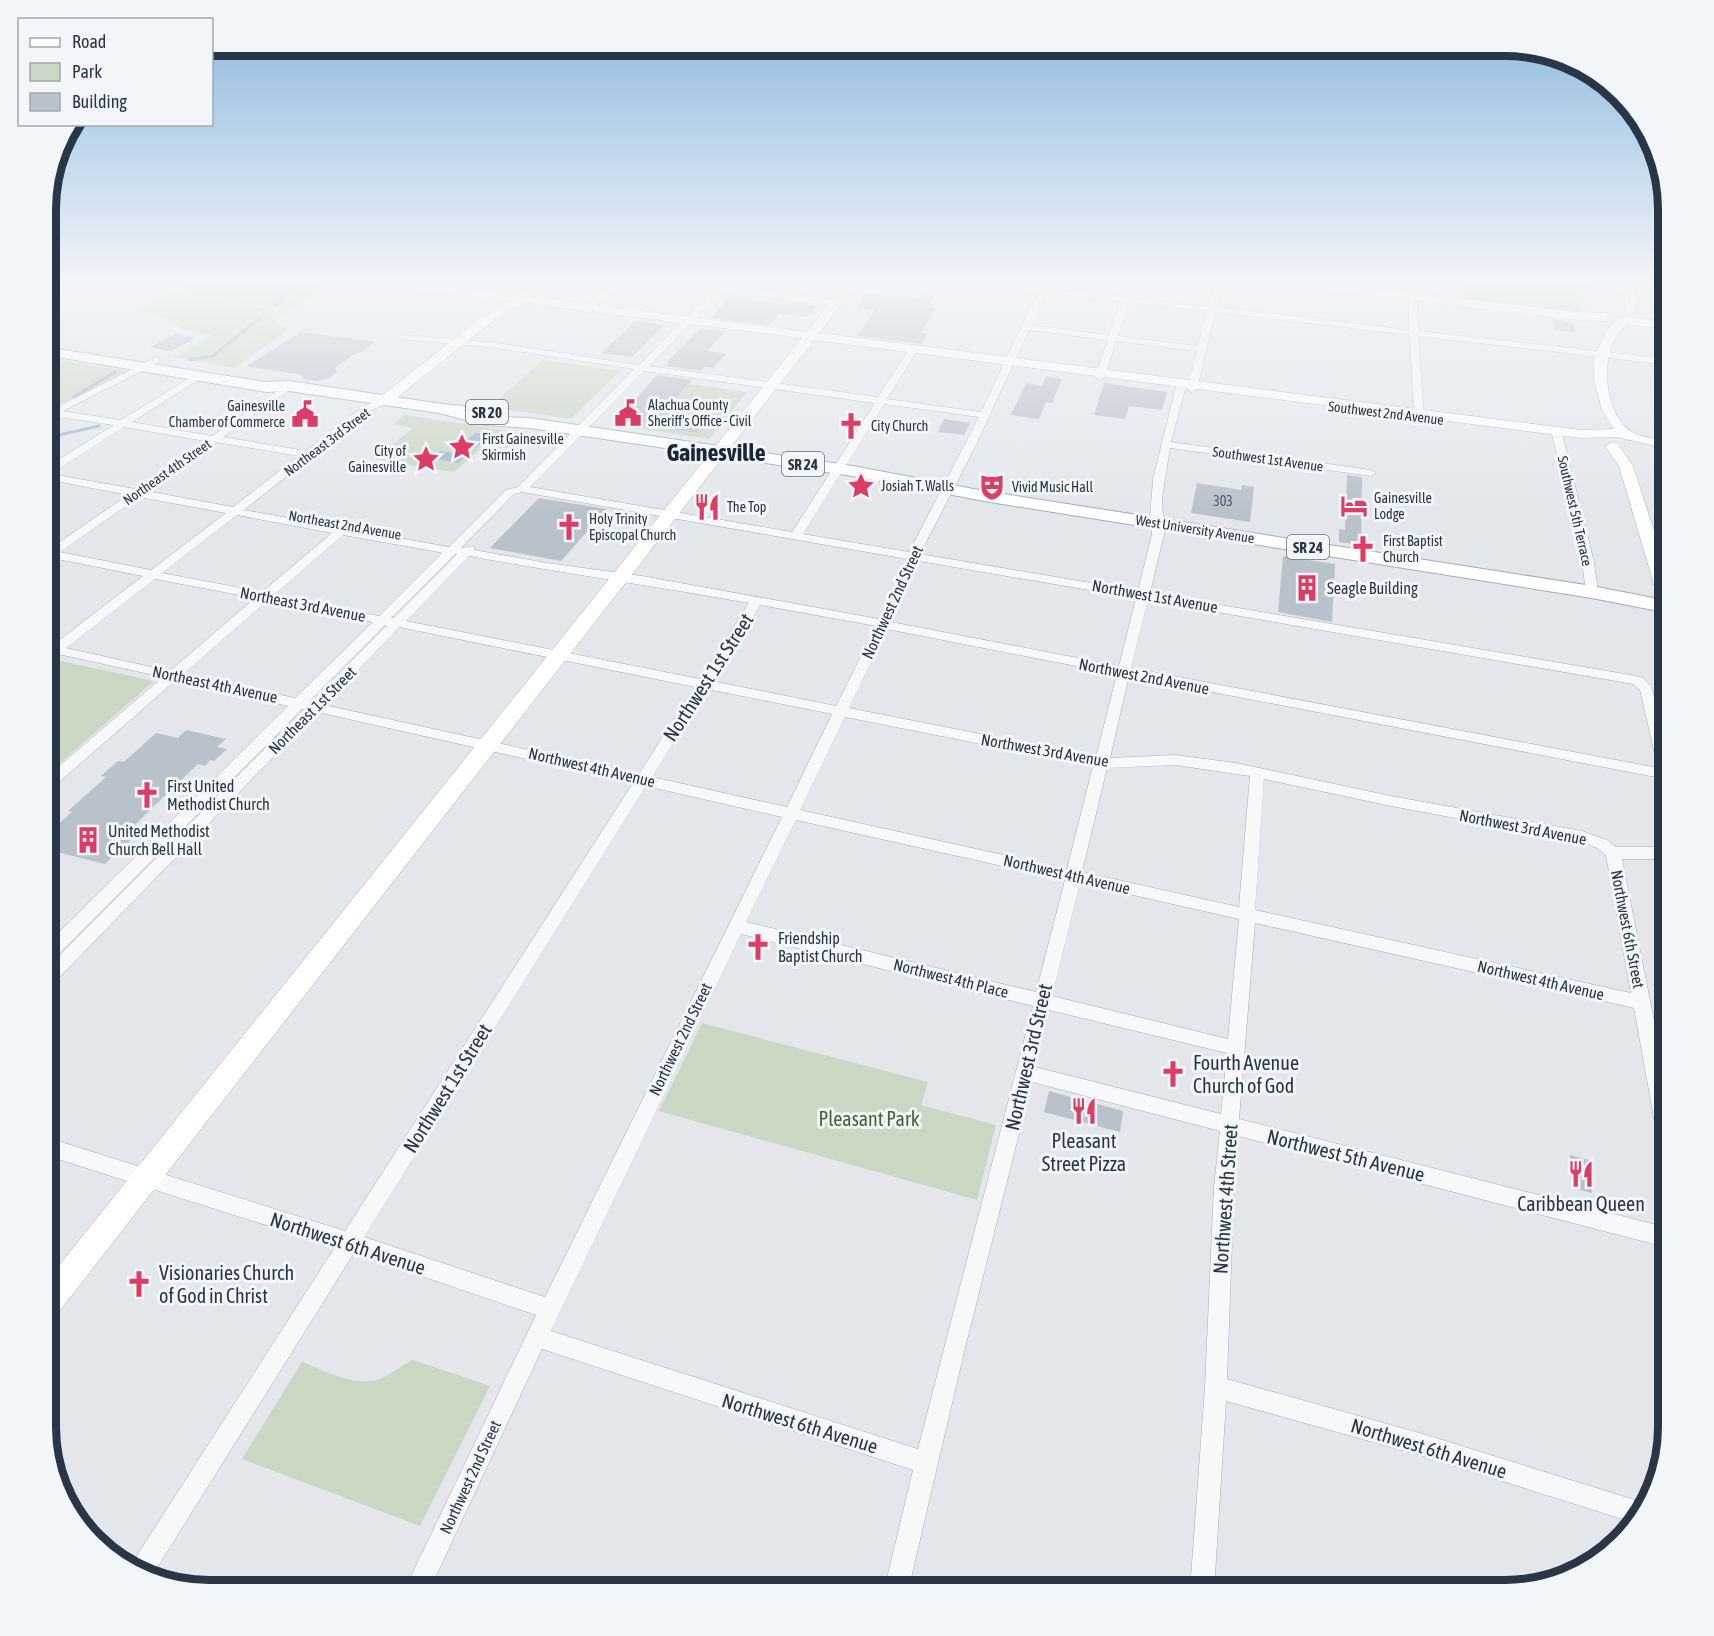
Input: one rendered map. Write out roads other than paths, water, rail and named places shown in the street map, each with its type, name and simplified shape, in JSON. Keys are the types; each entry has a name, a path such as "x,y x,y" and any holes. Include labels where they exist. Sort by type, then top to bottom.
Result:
{"main road":[{"name":"SR 20","path":"97,357 276,380 288,386"},
{"name":"SR 20","path":"117,357 198,376 266,387 288,386 442,410 458,416 489,421 510,424 530,423 721,451"},
{"name":"West University Avenue","path":"721,451 1658,604"}],"street":[{"path":"384,401 438,357"},
{"path":"567,357 984,415"},
{"name":"Northeast 1st Street","path":"58,945 383,620 459,549 523,495 522,489 652,357"},
{"path":"56,1293 795,357"},
{"path":"796,535 908,357"},
{"name":"Southwest 2nd Avenue","path":"953,357 1631,442"},
{"path":"965,357 1008,363"},
{"name":"Northwest 2nd Street","path":"421,1580 790,812 883,624 914,555 946,489 970,447 1011,357"},
{"path":"1101,374 1107,357"},
{"name":"Northwest 3rd Street","path":"899,1580 1158,534 1155,513 1166,444 1199,357"},
{"path":"1415,357 1419,415"},
{"path":"1607,357 1610,361 1609,379 1603,386 1604,400 1611,418 1631,442 1658,448"},
{"path":"1632,357 1658,361"},
{"path":"56,410 151,364"},
{"path":"56,467 198,376"},
{"name":"Northeast 4th Street","path":"56,549 288,386"},
{"name":"Northeast 3rd Street","path":"56,646 240,510 369,408 384,401"},
{"name":"Northeast 3rd Street","path":"240,510 260,504 381,410 384,401"},
{"path":"56,414 320,457"},
{"path":"1611,418 1607,439 1626,466 1658,570"},
{"name":"Southwest 5th Terrace","path":"1556,432 1588,562 1592,592"},
{"path":"1631,442 1658,444"},
{"path":"1626,466 1631,442"},
{"name":"Southwest 1st Avenue","path":"1166,444 1371,473"},
{"name":"Northeast 2nd Avenue","path":"56,476 547,567 622,578"},
{"name":"Northwest 1st Avenue","path":"522,489 1143,594 1638,681 1646,689 1658,737"},
{"path":"56,777 343,528"},
{"name":"Northeast 1st Street","path":"56,970 399,623 459,549"},
{"name":"Northeast 3rd Avenue","path":"56,557 562,654"},
{"name":"Northwest 2nd Avenue","path":"622,578 883,624 1658,775"},
{"name":"Northwest 1st Street","path":"144,1566 756,601"},
{"name":"Northeast 4th Avenue","path":"56,652 490,744"},
{"name":"Northwest 3rd Avenue","path":"562,654 1101,763 1175,760 1257,772 1391,801 1582,836 1602,844 1613,854"},
{"name":"Northwest 4th Avenue","path":"490,744 1643,1003"},
{"name":"Northwest 4th Street","path":"1203,1580 1216,1387 1224,1187 1257,772"},
{"path":"214,788 231,792"},
{"path":"1613,854 1658,852"},
{"name":"Northwest 6th Street","path":"1613,854 1658,1086"},
{"name":"Northwest 4th Place","path":"735,926 1236,1047"},
{"path":"58,945 76,950"},
{"name":"Northwest 5th Avenue","path":"1023,1072 1658,1236"},
{"name":"Northwest 6th Avenue","path":"56,1150 349,1242 550,1309"},
{"name":"Northwest 6th Avenue","path":"537,1337 927,1463"},
{"name":"Northwest 6th Avenue","path":"1216,1387 1424,1445 1634,1511"}],"water":[{"path":"475,433 490,435 476,448 467,447 460,454 467,455 458,463 431,458 440,451 457,453"}],"waterway":[{"path":"190,360 205,357"},
{"path":"74,397 115,372"},
{"path":"56,436 99,426"}],"place":[{"name":"Alachua County Sheriff's Office - Civil","path":"628,413"},
{"name":"Gainesville Chamber of Commerce","path":"305,414"},
{"name":"City Church","path":"851,426"},
{"name":"First Gainesville Skirmish","path":"462,447"},
{"name":"City of Gainesville","path":"426,459"},
{"name":"Josiah T. Walls","path":"861,486"},
{"name":"Vivid Music Hall","path":"992,487"},
{"name":"Gainesville Lodge","path":"1354,506"},
{"name":"The Top","path":"707,507"},
{"name":"Holy Trinity Episcopal Church","path":"569,527"},
{"name":"First Baptist Church","path":"1363,549"},
{"name":"Seagle Building","path":"1307,588"},
{"name":"First United Methodist Church","path":"147,795"},
{"name":"United Methodist Church Bell Hall","path":"88,840"},
{"name":"Friendship Baptist Church","path":"758,947"},
{"name":"Fourth Avenue Church of God","path":"1173,1074"},
{"name":"Pleasant Street Pizza","path":"1084,1111"},
{"name":"Caribbean Queen","path":"1581,1174"},
{"name":"Visionaries Church of God in Christ","path":"139,1284"}],"district":[{"name":"Gainesville","path":"716,452"}],"park label":[{"name":"Pleasant Park","path":"869,1118"}]}
